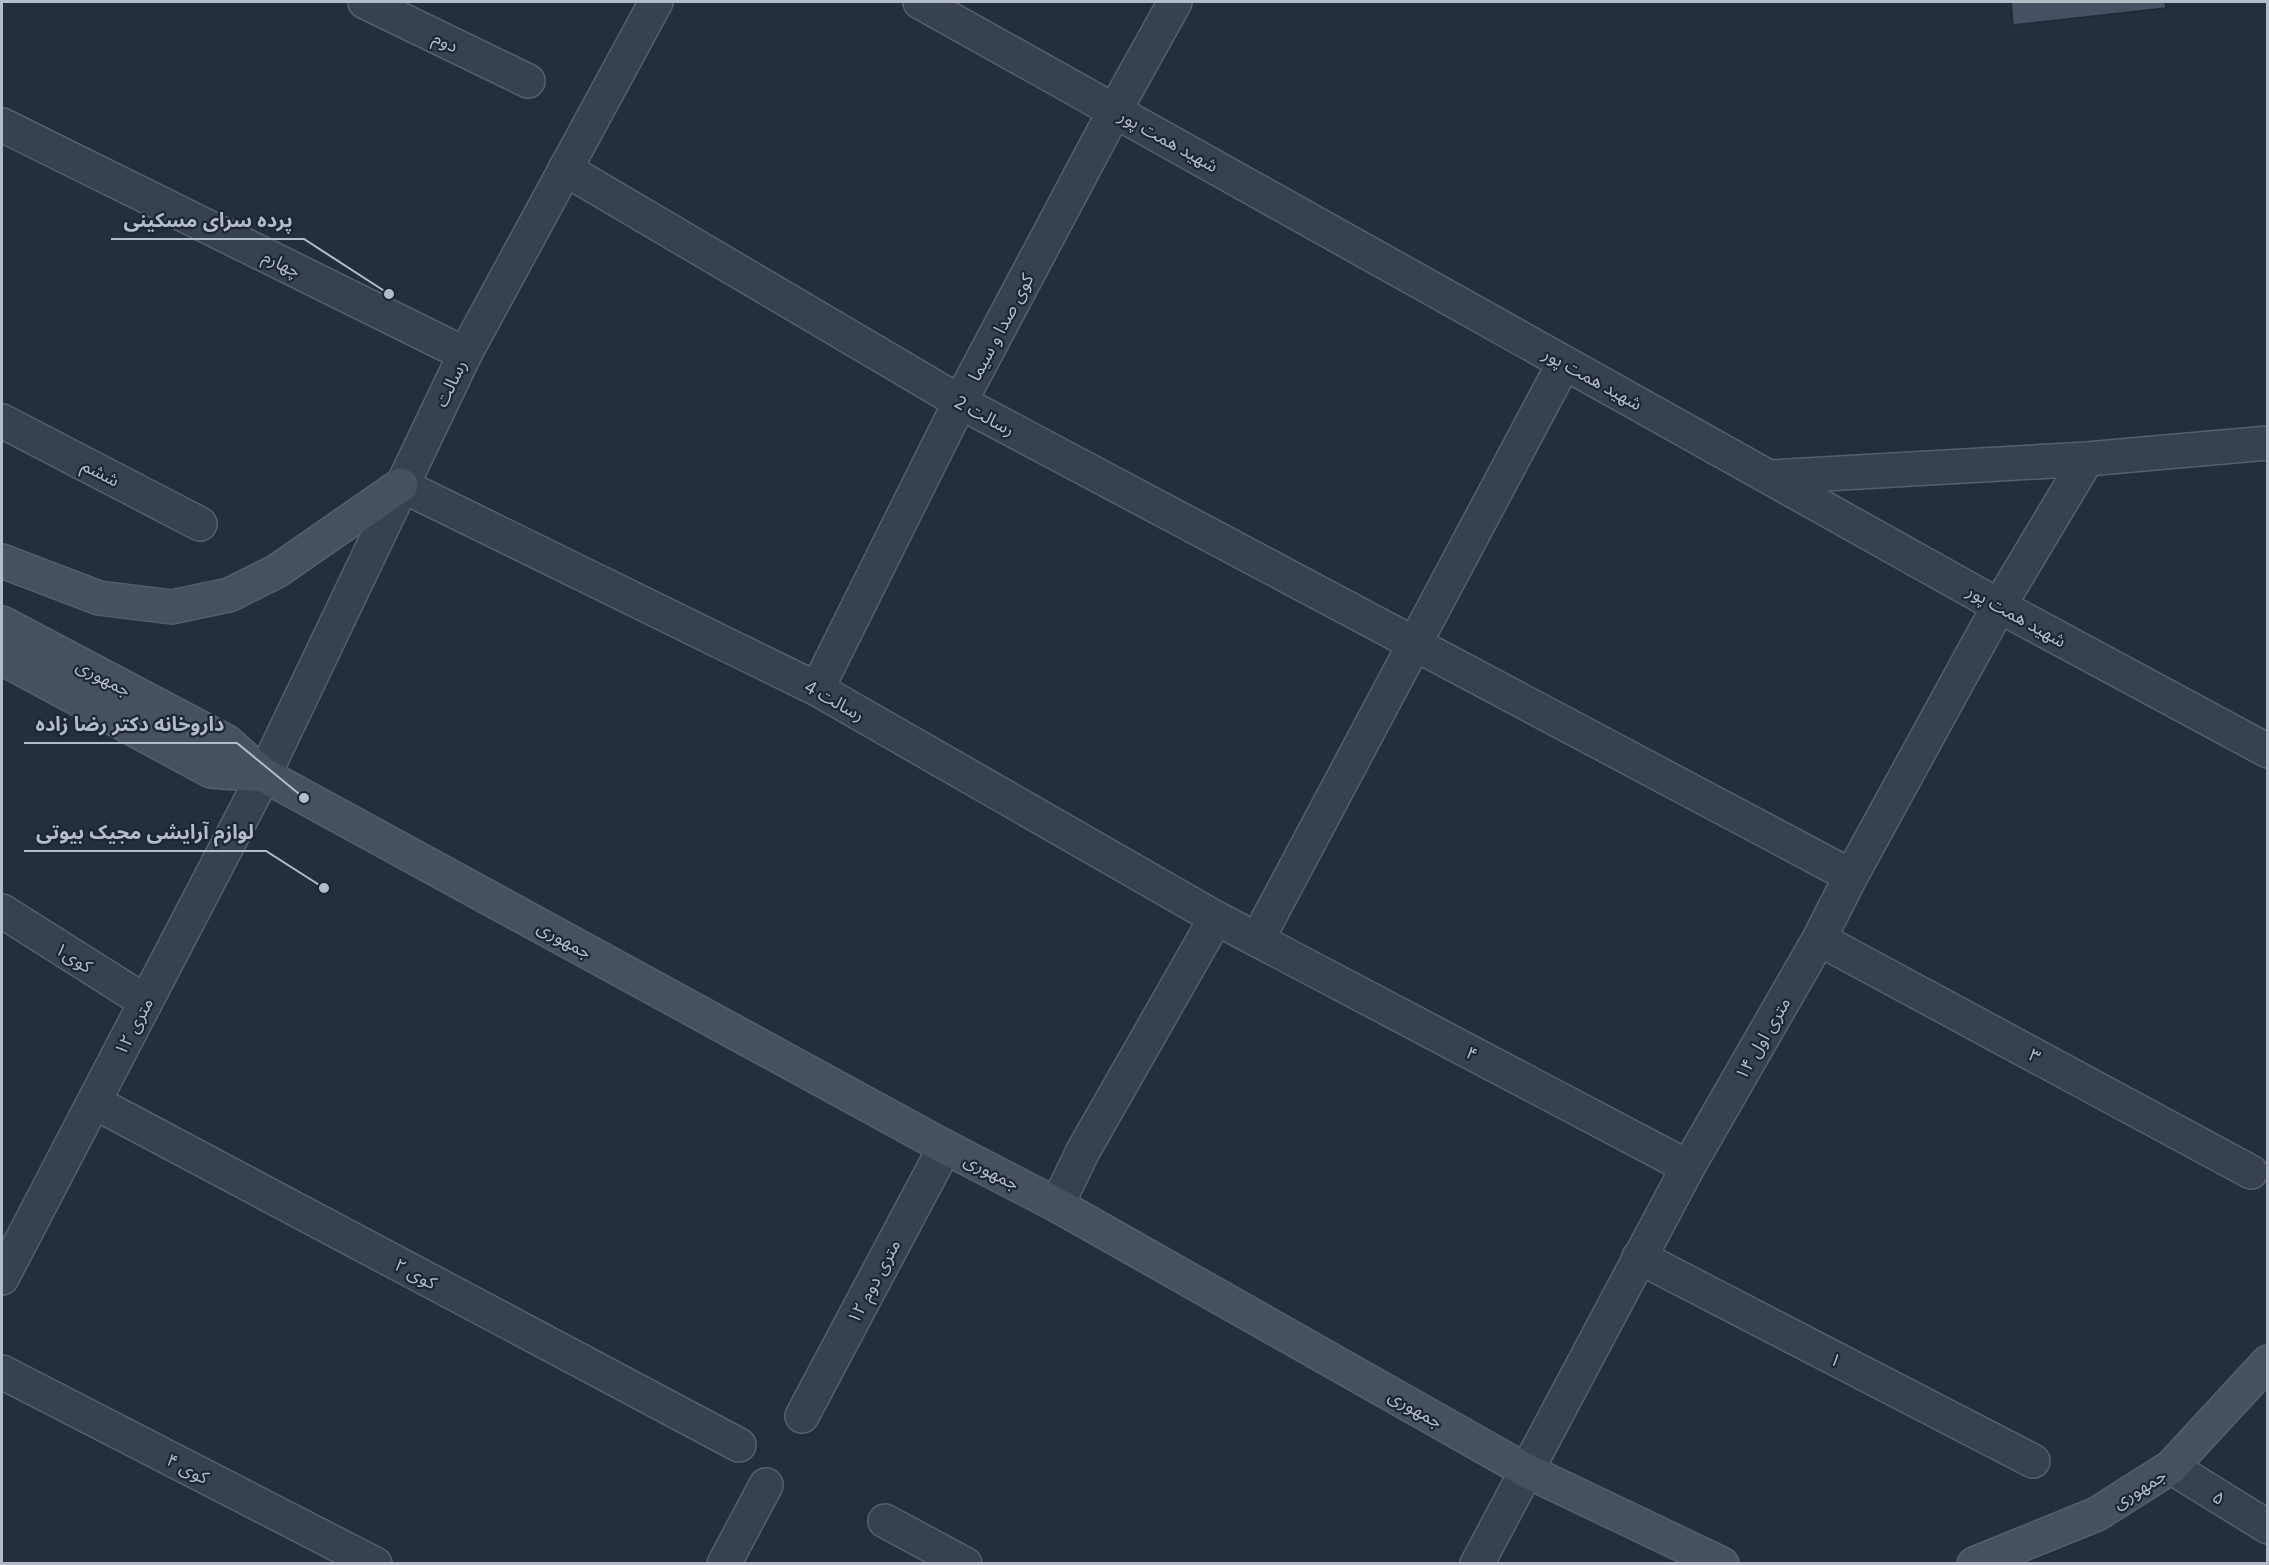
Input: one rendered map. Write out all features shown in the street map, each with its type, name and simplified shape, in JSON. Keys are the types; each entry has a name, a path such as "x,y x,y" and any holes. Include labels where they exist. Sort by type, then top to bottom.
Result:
{"main road":[{"path":"2,561 99,598 172,608 229,596 277,571 401,485"},
{"name":"جمهوری","path":"2,623 228,742 264,775 945,1147 1057,1205 1525,1470 1722,1563"},
{"name":"جمهوری","path":"2,658 211,771 264,775"},
{"name":"جمهوری","path":"1974,1563 2097,1514 2171,1467 2268,1362"}],"street":[{"name":"دوم","path":"365,2 528,81"},
{"name":"رسالت","path":"264,775 465,354 656,2"},
{"name":"شهید همت پور","path":"920,2 1999,606 2268,751"},
{"name":"کوی صدا و سیما","path":"818,689 960,402 1175,2"},
{"name":"چهارم","path":"2,125 465,354"},
{"name":"رسالت 2","path":"565,169 960,402 1851,876"},
{"path":"1257,940 1564,363"},
{"name":"ششم","path":"2,421 200,524"},
{"path":"1771,477 2087,459 2268,443"},
{"name":"۱۴ متری اول","path":"1477,1563 1688,1167 1819,939 1851,876 1999,606 2087,459"},
{"name":"رسالت 4","path":"401,485 818,689 1257,940"},
{"name":"۱۲ متری","path":"6,1259 94,1102 264,775"},
{"name":"کوی۱","path":"2,911 146,1002"},
{"path":"1057,1205 1083,1151 1216,918"},
{"name":"۳","path":"1819,939 2252,1172"},
{"name":"۴","path":"1257,940 1688,1167"},
{"name":"کوی ۲","path":"94,1102 739,1445"},
{"name":"۱۲ متری دوم","path":"802,1416 945,1147"},
{"name":"۱","path":"1639,1257 2033,1461"},
{"name":"کوی ۴","path":"2,1372 375,1563"},
{"name":"۵","path":"2171,1467 2268,1527"},
{"path":"724,1563 766,1485"},
{"path":"885,1521 965,1563"}],"building":[{"path":"2011,2 2165,2 2166,8 2013,25"}],"place":[{"name":"پرده سرای مسکینی","path":"389,294"},
{"name":"داروخانه دکتر رضا زاده","path":"304,798"},
{"name":"لوازم آرایشی مجیک بیوتی","path":"324,888"}]}
